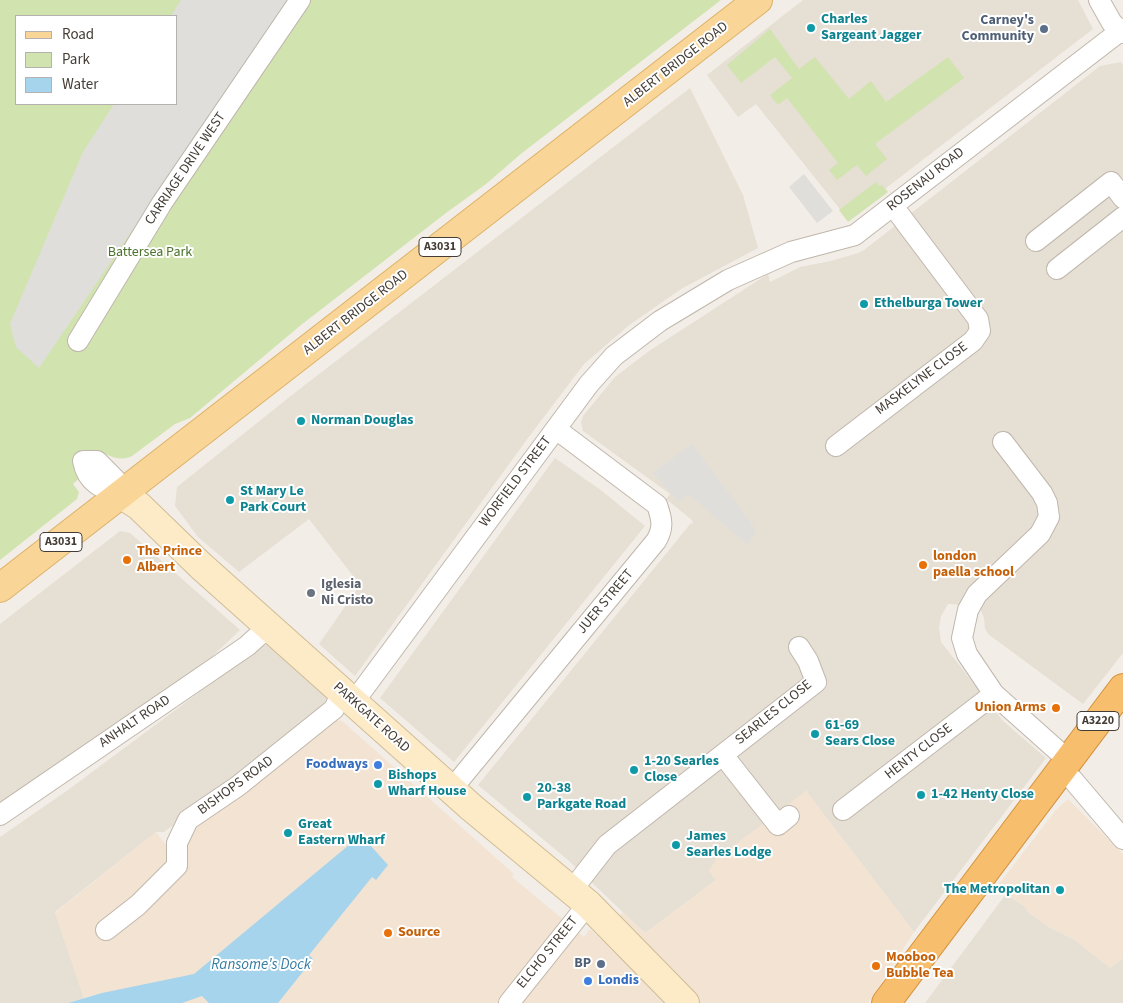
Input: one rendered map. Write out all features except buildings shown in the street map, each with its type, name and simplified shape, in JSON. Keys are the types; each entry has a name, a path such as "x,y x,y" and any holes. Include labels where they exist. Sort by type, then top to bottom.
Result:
{"highway":[{"name":"A3220","path":"886,1003 1123,688"}],"main road":[{"name":"ALBERT BRIDGE ROAD","path":"0,588 758,0"}],"street":[{"name":"CARRIAGE DRIVE WEST","path":"78,341 162,203 300,0"},
{"path":"1099,0 1112,23 1122,31"},
{"name":"ROSENAU ROAD","path":"708,292 728,280 791,252 855,235 1122,31"},
{"path":"1036,241 1111,182 1123,198"},
{"name":"MASKELYNE CLOSE","path":"836,446 973,341 980,331 978,319 893,206"},
{"path":"1057,269 1123,217"},
{"name":"WORFIELD STREET","path":"348,698 589,384 614,356 660,320 708,292"},
{"name":"JUER STREET","path":"451,790 661,533 662,518 657,505 556,429"},
{"path":"1003,442 1042,493 1047,503 1049,517 1040,534 977,594 968,610 962,638 967,654 994,694 1064,765 1074,780 1123,839"},
{"name":"PARKGATE ROAD","path":"122,495 145,511 201,566 451,790 534,861 580,897 675,1000"},
{"name":"ANHALT ROAD","path":"0,815 248,646 268,627"},
{"name":"SEARLES CLOSE","path":"580,897 608,845 816,682 808,660 799,647"},
{"name":"HENTY CLOSE","path":"843,810 994,694"},
{"name":"BISHOPS ROAD","path":"106,930 138,905 177,866 177,843 188,820 238,786 348,698"},
{"path":"723,755 778,825 790,816"},
{"name":"ELCHO STREET","path":"509,1003 580,897"}],"shaded area":[{"path":"181,0 288,0 39,368 16,347 10,324 83,152 113,105 178,105 178,15 172,15"},
{"path":"803,0 1078,0 1093,29 847,218 756,104 738,117 707,75"},
{"path":"1121,62 1123,65 1123,653 1083,704 988,634 979,606 948,604 941,616 939,628 941,642 1003,721 1046,758 914,932 806,791 710,869 709,871 716,880 645,933 568,860 478,785 691,523 693,524 692,520 666,499 670,494 583,431 581,422 583,416 615,377 649,351 768,274 770,282 800,267 831,261 864,250 1100,66"},
{"path":"690,88 743,195 758,248 681,289 628,326 584,364 355,676 319,644 360,585 309,519 239,572 198,537 175,506 177,487 292,395"},
{"path":"804,174 833,211 817,223 789,187"},
{"path":"692,444 756,530 748,545 692,497 688,495 679,502 653,473"},
{"path":"555,458 602,491 645,526 454,762 380,698"},
{"path":"120,531 130,533 240,630 195,673 0,808 0,624"},
{"path":"269,643 327,696 322,710 259,763 164,832 156,832 55,912 84,998 68,1003 0,1003 0,837 68,790 260,647"},
{"path":"334,720 342,721 514,874 512,877 584,937 590,929 601,939 623,912 645,933 716,880 709,871 716,859 806,791 914,932 868,1003 104,1003 102,994 84,998 55,913 156,832 165,844 175,842"},
{"name":"The Metropolitan","path":"1068,799 1123,854 1123,958 1110,968 1075,940 1049,927 1028,912 1024,906 1001,889 999,884 1056,810"},
{"path":"1006,894 1049,927 1075,940 1110,968 1123,958 1123,1003 925,1003"}],"green space":[{"name":"Battersea Park","path":"0,0 721,0 522,153 486,184 301,325 190,418 175,424 128,458 115,458 105,454 73,484 79,492 77,499 0,560"},
{"path":"770,29 799,69 815,57 849,99 871,81 886,102 948,57 964,78 875,144 887,159 866,176 857,165 837,180 829,170 838,163 787,98 778,105 770,95 792,78 775,57 741,83 727,65"},
{"path":"876,182 879,186 882,185 888,192 848,222 839,210"}],"water":[{"name":"Ransome's Dock","path":"361,835 388,865 376,880 372,877 309,955 313,959 278,1003 209,1003 202,996 182,1003 68,1003 102,993 194,974"}],"place":[{"name":"Charles Sargeant Jagger","path":"811,28"},
{"name":"Carney's Community","path":"1044,29"},
{"name":"Ethelburga Tower","path":"864,304"},
{"name":"Norman Douglas","path":"301,421"},
{"name":"St Mary Le Park Court","path":"230,500"},
{"name":"The Prince Albert","path":"127,560"},
{"name":"london paella school","path":"923,565"},
{"name":"Iglesia Ni Cristo","path":"311,593"},
{"name":"Union Arms","path":"1056,708"},
{"name":"61-69 Sears Close","path":"815,734"},
{"name":"Foodways","path":"378,765"},
{"name":"1-20 Searles Close","path":"634,770"},
{"name":"Bishops Wharf House","path":"378,784"},
{"name":"1-42 Henty Close","path":"921,795"},
{"name":"20-38 Parkgate Road","path":"527,797"},
{"name":"Great Eastern Wharf","path":"288,833"},
{"name":"James Searles Lodge","path":"676,845"},
{"name":"The Metropolitan","path":"1060,890"},
{"name":"Source","path":"388,933"},
{"name":"BP","path":"601,964"},
{"name":"Mooboo Bubble Tea","path":"876,966"},
{"name":"Londis","path":"588,981"}]}
